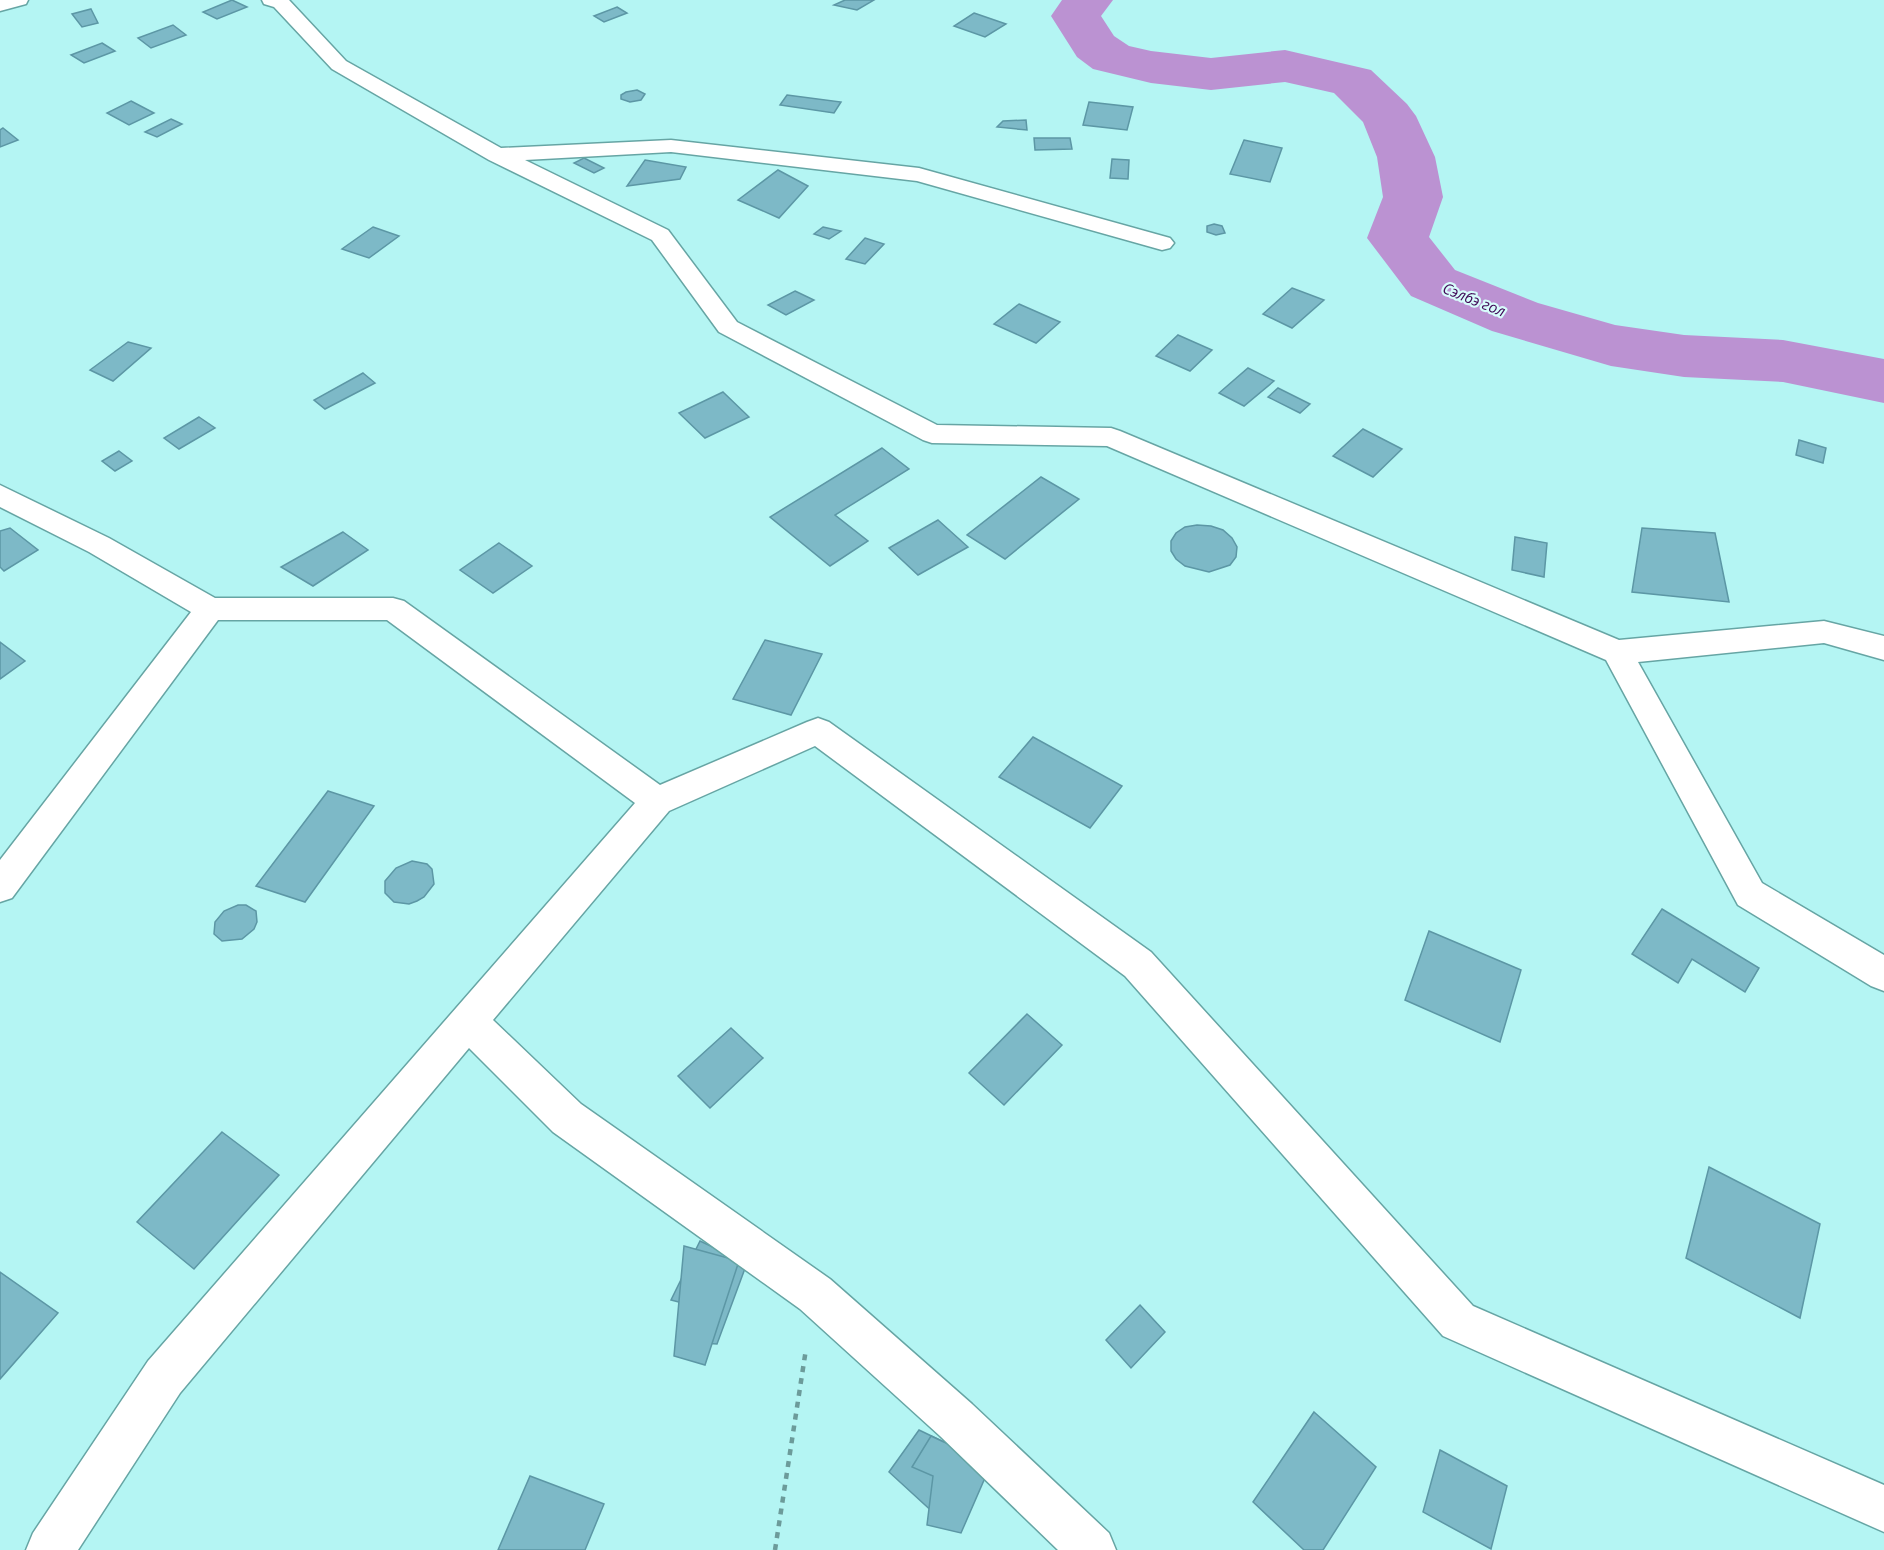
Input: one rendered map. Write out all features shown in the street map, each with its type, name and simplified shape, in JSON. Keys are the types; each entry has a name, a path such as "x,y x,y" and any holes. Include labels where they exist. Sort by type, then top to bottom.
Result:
{"street":[{"path":"0,5 19,0"},
{"path":"271,0 281,3 339,65 497,155 660,235 728,327 932,434 1111,437 1617,652 1824,632 1884,648"},
{"path":"497,155 671,146 919,175 1162,243"},
{"path":"4,502 99,545 210,609 393,609 657,801"},
{"path":"0,887 210,609"},
{"path":"1617,652 1750,894 1884,974"},
{"path":"50,1550 164,1377 657,801 819,731 1138,964 1458,1321 1884,1509"},
{"path":"468,1021 567,1118 814,1294 956,1420 1092,1550"}],"path":[{"path":"775,1550 814,1294"}],"building":[{"path":"232,0 247,7 217,19 203,12"},
{"path":"845,0 874,0 857,10 834,5"},
{"path":"617,7 627,13 604,22 594,16"},
{"path":"91,9 98,23 82,27 72,14"},
{"path":"974,13 1006,24 985,37 954,26"},
{"path":"173,25 186,35 151,48 138,38"},
{"path":"102,43 115,51 84,63 71,55"},
{"path":"637,90 645,94 641,100 630,102 621,99 621,95 626,92"},
{"path":"787,95 841,102 834,113 780,105"},
{"path":"131,101 154,113 129,125 107,113"},
{"path":"1089,102 1133,107 1127,130 1083,125"},
{"path":"171,119 182,124 157,137 145,132"},
{"path":"1026,120 1027,130 997,127 1003,121"},
{"path":"3,128 18,140 0,147 0,130"},
{"path":"1034,138 1070,138 1072,149 1035,150"},
{"path":"1244,140 1282,148 1270,182 1230,174"},
{"path":"584,158 604,168 594,173 574,163"},
{"path":"1112,159 1129,160 1128,179 1110,178"},
{"path":"645,160 686,167 680,179 627,186"},
{"path":"778,170 808,186 779,218 738,200"},
{"path":"1214,224 1222,226 1225,233 1216,235 1207,232 1207,226"},
{"path":"373,227 399,236 369,258 342,249"},
{"path":"823,227 841,231 829,239 814,234"},
{"path":"865,238 884,244 865,264 846,259"},
{"path":"1292,288 1324,300 1292,328 1263,314"},
{"path":"795,291 814,300 786,315 768,305"},
{"path":"1019,304 1060,322 1036,343 994,324"},
{"path":"1178,335 1212,350 1190,371 1156,356"},
{"path":"128,342 151,348 113,381 90,370"},
{"path":"1248,368 1274,381 1244,406 1219,393"},
{"path":"363,373 375,383 325,409 314,400"},
{"path":"1278,388 1310,404 1300,413 1268,397"},
{"path":"723,392 749,417 705,438 679,413"},
{"path":"199,417 215,428 179,449 164,438"},
{"path":"1363,429 1402,449 1373,477 1333,456"},
{"path":"1799,440 1826,448 1823,463 1796,455"},
{"path":"882,448 909,469 835,515 868,541 830,566 770,517"},
{"path":"119,451 132,461 115,471 102,461"},
{"path":"1041,477 1079,499 1005,559 967,535"},
{"path":"938,520 968,547 918,575 889,548"},
{"path":"1197,525 1223,530 1232,538 1237,547 1236,557 1230,565 1209,572 1185,566 1176,559 1171,551 1171,541 1176,533 1185,527"},
{"path":"10,528 38,550 4,571 0,567 0,531"},
{"path":"1642,528 1715,533 1729,602 1632,592"},
{"path":"343,532 368,550 313,586 281,567"},
{"path":"1515,537 1547,543 1544,577 1512,570"},
{"path":"499,543 532,566 493,593 460,570"},
{"path":"765,640 822,654 791,715 733,699"},
{"path":"0,642 25,661 0,679"},
{"path":"1033,737 1122,786 1090,828 999,777"},
{"path":"328,791 374,806 305,902 256,886"},
{"path":"412,861 427,864 432,869 434,884 424,897 417,901 409,904 394,902 385,893 385,881 396,868"},
{"path":"238,905 246,905 256,911 257,922 254,929 242,939 222,941 214,934 215,922 224,911"},
{"path":"1662,909 1759,968 1745,992 1692,959 1678,983 1632,954"},
{"path":"1429,931 1521,970 1500,1042 1405,1000"},
{"path":"1027,1014 1062,1045 1004,1105 969,1073"},
{"path":"731,1028 763,1058 710,1108 678,1076"},
{"path":"222,1132 279,1175 194,1269 137,1222"},
{"path":"1709,1167 1820,1224 1800,1318 1686,1258"},
{"path":"700,1241 747,1263 717,1344 685,1342 698,1307 671,1300"},
{"path":"684,1246 739,1261 705,1365 674,1356"},
{"path":"0,1272 58,1313 0,1379"},
{"path":"1140,1305 1165,1332 1131,1368 1106,1340"},
{"path":"1314,1412 1376,1467 1323,1550 1304,1550 1253,1502"},
{"path":"919,1430 973,1456 948,1526 889,1472"},
{"path":"931,1436 991,1464 961,1533 927,1525 933,1476 912,1467"},
{"path":"1440,1450 1507,1486 1491,1549 1423,1512"},
{"path":"530,1476 604,1504 585,1550 498,1550"}],"waterway":[{"name":"Сэлбэ гол","path":"1088,0 1076,16 1095,46 1111,58 1151,67 1211,74 1285,66 1352,81 1388,116 1406,157 1413,197 1398,238 1433,283 1515,317 1611,345 1684,356 1783,361 1884,381"}]}
